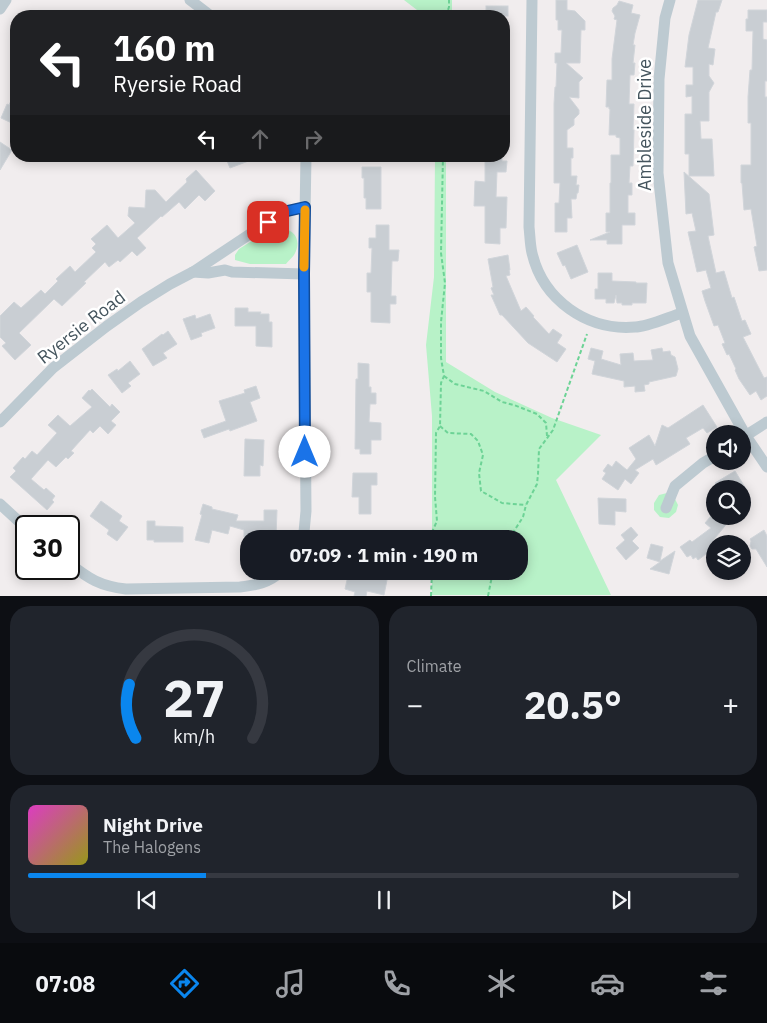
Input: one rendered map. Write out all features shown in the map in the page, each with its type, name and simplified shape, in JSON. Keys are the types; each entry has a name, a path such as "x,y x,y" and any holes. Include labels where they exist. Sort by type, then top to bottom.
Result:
{"street":[{"path":"0,9 6,0"},
{"path":"190,0 202,10"},
{"path":"532,0 529,227 532,254 541,276 552,294 563,305 579,316 598,324 618,328 637,328 682,312"},
{"name":"Ambleside Drive","path":"670,0 665,18 659,79 658,173 668,263 690,336 738,425"},
{"path":"304,530 306,512 304,274 306,162"},
{"name":"Ryersie Road","path":"0,422 53,368 107,326 283,212 305,207"},
{"name":"Ryersie Road","path":"193,272 208,273 225,270 232,272 304,274"},
{"path":"751,432 767,422"},
{"name":"Ambleside Drive","path":"751,446 767,466"},
{"path":"666,508 675,486 706,462"},
{"path":"0,504 15,518"},
{"path":"80,572 109,587 126,589 240,587 258,585 269,580"}],"path":[{"path":"433,530 437,521 435,496 436,433 440,426 441,383 444,376 440,358 445,283 441,253 443,162"},
{"path":"514,530 523,517 526,504 537,484 538,448 553,430 587,334"},
{"path":"444,376 455,384 484,391 502,402 514,404 538,414 546,423 547,438"},
{"path":"440,426 448,433 471,434 478,441 483,455 479,473 481,491 502,503 526,504"},
{"path":"431,596 432,580"},
{"path":"488,596 492,580"}],"green space":[{"path":"404,0 452,0 452,10 417,10"},
{"path":"435,162 446,162 446,362 495,392 552,418 601,435 556,480 611,595 432,595 432,580 528,580 528,530 432,530 432,416 426,345 434,277"},
{"path":"274,227 286,229 297,238 297,249 286,264 250,264 235,260 235,255 239,249"},
{"path":"667,493 675,499 678,505 676,512 669,518 660,517 654,510 654,503 659,495"}],"building":[{"path":"556,0 567,0 567,10 575,11 585,21 585,30 581,30 580,63 566,63 583,78 579,82 579,98 569,97 579,110 579,114 574,119 574,125 567,130 567,148 573,148 571,176 577,176 576,185 579,185 576,199 571,199 572,218 567,218 567,232 555,232 555,203 559,203 560,183 554,183 554,104 557,63 555,63 555,53 561,53 562,30 558,30 558,20 556,20"},
{"path":"698,0 722,0 718,12 716,12 708,48 715,49 713,65 709,64 709,76 714,83 709,92 709,121 700,121 701,139 712,139 714,176 689,176 689,154 685,154 685,114 692,114 692,96 686,97 686,85 693,85 693,67 685,67 689,35"},
{"path":"619,1 633,5 631,13 640,15 633,45 635,45 633,63 635,63 634,75 630,75 629,104 634,104 634,130 633,166 630,166 629,183 632,183 632,195 628,195 628,213 635,213 635,225 622,225 622,244 607,244 607,240 590,240 610,232 606,232 606,213 610,213 611,155 620,155 620,138 616,137 616,135 609,135 610,109 606,107 607,80 612,80 612,59 617,20 614,19 615,16 612,11"},
{"path":"486,6 508,6 508,10 486,10"},
{"path":"748,10 767,10 767,22 763,22 763,39 767,40 765,97 767,97 767,270 759,271 754,247 757,246 751,209 744,210 741,183 741,165 751,165 751,123 748,123 748,97 750,70 752,70 753,31 746,31"},
{"path":"10,103 10,122 1,118 7,104 9,105"},
{"path":"0,142 10,149 10,153 0,170"},
{"path":"228,162 246,162 230,168"},
{"path":"485,162 507,162 506,172 497,172 496,197 507,197 506,228 500,228 500,244 485,243 485,206 474,206 475,181 485,182"},
{"path":"362,167 381,167 381,209 366,209"},
{"path":"196,170 215,191 205,201 199,195 185,209 179,202 137,238 146,248 137,256 132,251 120,262 118,260 109,267 105,262 62,306 54,299 19,333 31,345 15,360 2,346 6,343 0,337 0,316 14,302 21,308 41,290 45,294 58,281 56,279 70,266 75,272 96,252 92,248 96,244 91,239 107,225 118,238 135,223 128,216 129,207 145,208 146,190 155,190 166,202 187,182 186,179"},
{"path":"684,172 709,194 714,235 708,236 716,273 724,271 732,298 734,297 742,321 745,320 751,334 743,337 764,378 767,377 767,396 761,400 756,391 750,395 739,379 729,354 727,355 722,344 725,343 718,325 714,326 705,301 702,291 711,288 706,270 697,272 688,232 696,231 692,213 686,214"},
{"path":"376,225 389,225 389,250 399,250 398,261 392,261 391,296 396,296 396,304 390,304 390,323 371,322 371,292 367,292 367,273 371,273 372,248 369,248 369,238 376,238"},
{"path":"577,245 588,272 571,279 557,253"},
{"path":"508,255 510,275 506,276 521,311 526,307 549,334 553,329 562,335 557,343 566,349 557,362 528,343 500,315 491,295 494,295 491,288 493,287 488,259"},
{"path":"598,273 612,273 612,281 647,283 646,303 622,305 622,303 617,303 616,295 614,303 606,303 606,299 595,299 595,289 598,289"},
{"path":"235,308 248,308 248,312 269,314 269,322 272,322 272,347 256,346 256,326 235,326"},
{"path":"210,314 215,328 201,333 202,336 191,340 183,319 195,315 196,319"},
{"path":"168,331 177,344 163,353 167,358 153,366 142,349"},
{"path":"591,348 603,351 601,359 621,365 620,354 633,353 634,361 653,360 651,350 662,348 663,352 670,351 671,355 675,357 678,369 676,376 649,382 649,384 644,385 645,391 635,392 635,386 624,387 624,381 592,374 595,361 588,359"},
{"path":"130,361 140,374 128,383 131,386 122,393 108,375 117,369 118,371"},
{"path":"358,363 369,364 369,387 371,387 371,393 376,393 376,404 370,404 369,422 381,423 381,440 371,440 371,454 360,454 360,449 355,449"},
{"path":"256,386 260,398 250,402 257,421 204,438 201,430 226,421 219,401 245,393 244,390"},
{"path":"92,389 110,407 112,404 120,412 111,421 116,425 108,434 100,426 93,433 90,430 71,451 74,453 68,459 66,457 56,467 48,460 31,479 55,496 52,500 54,502 47,510 10,477 16,471 13,468 23,457 25,459 32,451 37,455 57,433 48,425 58,415 70,426 92,407 82,398"},
{"path":"703,405 716,425 706,425 706,432 703,428 686,438 690,444 656,465 653,459 635,470 639,473 631,484 625,479 618,490 602,479 606,473 603,471 608,464 612,467 616,461 627,470 636,459 629,448 649,435 655,446 662,425 668,428"},
{"path":"245,439 264,440 263,466 260,465 260,476 244,476"},
{"path":"735,471 740,480 720,480"},
{"path":"353,473 377,473 377,485 371,485 371,514 359,514 359,497 352,497"},
{"path":"598,498 626,499 626,512 615,511 615,525 599,524"},
{"path":"101,501 122,516 119,521 128,527 117,541 107,534 109,530 90,516"},
{"path":"203,504 212,507 212,509 238,515 236,521 264,521 264,510 277,510 276,530 244,530 230,526 228,534 212,530 209,543 195,540 202,515 200,514"},
{"path":"147,521 155,521 155,526 183,527 183,542 154,542 154,540 147,540"},
{"path":"707,525 726,525 718,535 706,535 706,554 698,560 696,557 693,559 691,555 687,557 680,547 690,540 692,542 711,528"},
{"path":"631,527 638,535 632,541 639,548 626,560 616,548 625,540 621,535"},
{"path":"764,530 767,536 767,567 756,549 751,548 751,538"},
{"path":"651,544 663,547 660,561 675,551 669,574 650,569 660,562 647,558"},
{"path":"347,580 387,580 384,595 367,591 366,596 354,596 355,592 345,589"}],"slow traffic":[{"path":"304,267 305,210"}],"route":[{"path":"268,222 283,212 305,207 305,452"}]}
